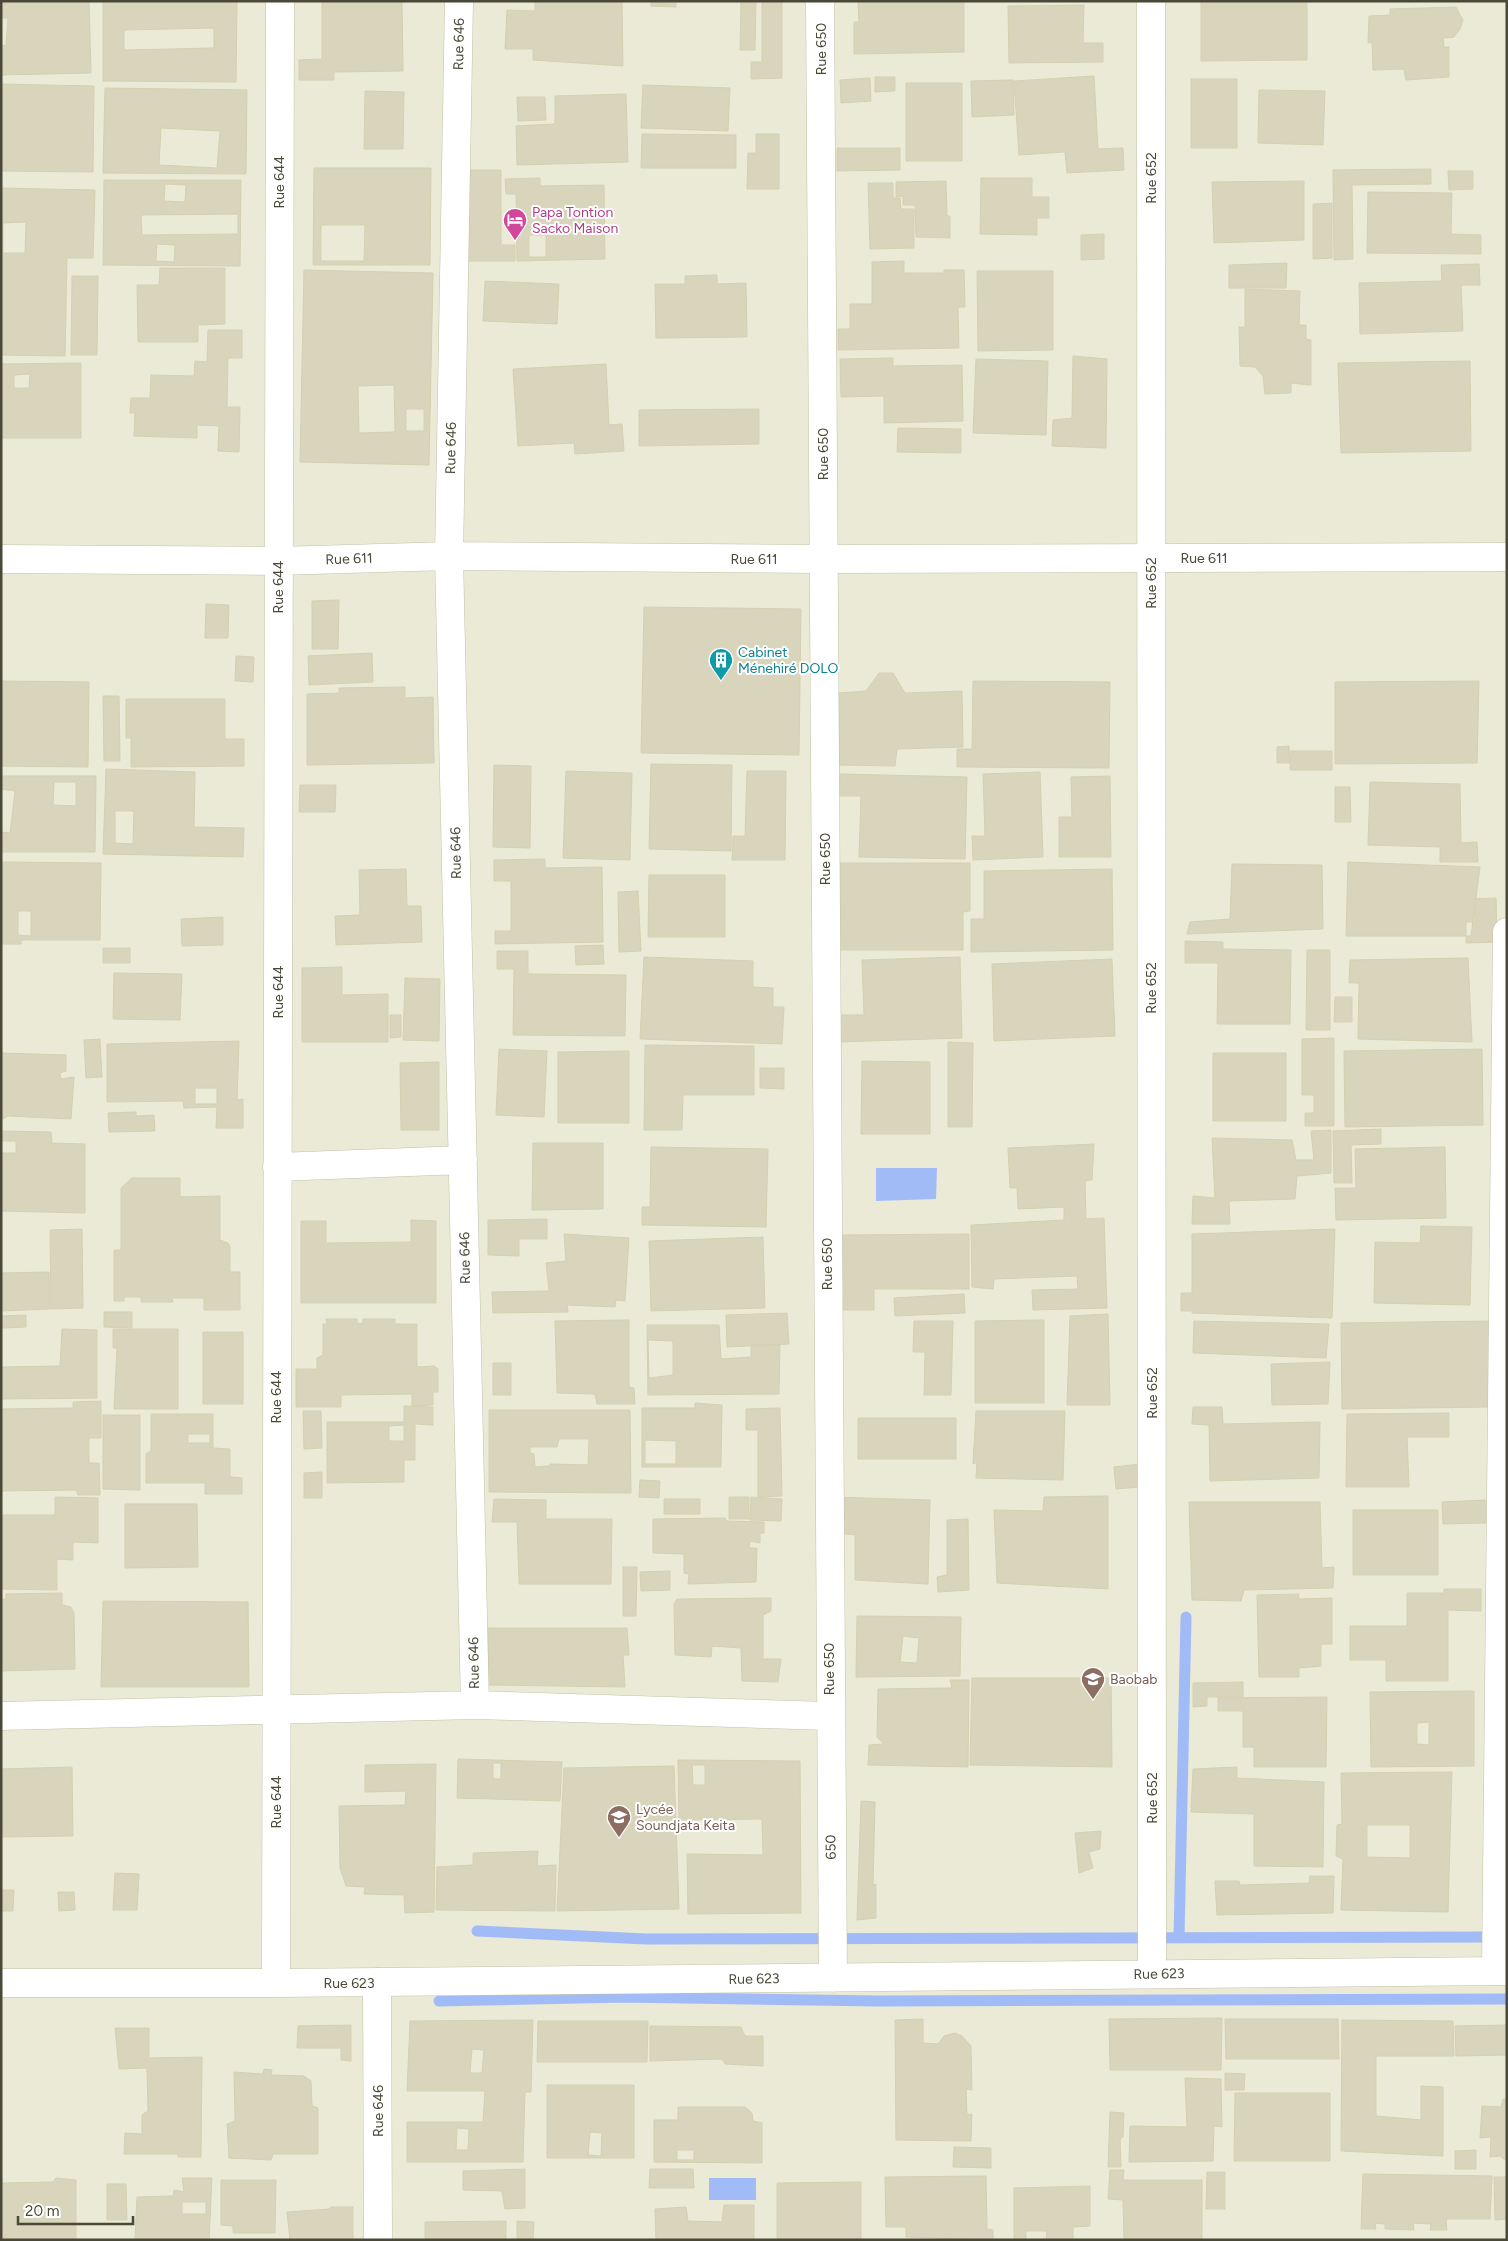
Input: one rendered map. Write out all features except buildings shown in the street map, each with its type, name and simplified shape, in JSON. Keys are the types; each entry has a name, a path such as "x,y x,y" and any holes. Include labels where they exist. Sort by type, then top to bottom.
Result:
{"street":[{"name":"Rue 644","path":"276,1983 280,1"},
{"name":"Rue 646","path":"460,1 449,556 476,1706"},
{"name":"Rue 650","path":"820,1 830,1716"},
{"name":"Rue 652","path":"1150,1 1152,1974"},
{"name":"Rue 611","path":"1,559 278,561 449,556 823,559 1507,557"},
{"path":"1502,1971 1507,932"},
{"path":"277,1167 463,1160"},
{"path":"1,1716 476,1706 830,1716"},
{"name":"650","path":"830,1716 833,1978"},
{"name":"Rue 623","path":"1,1983 276,1983 1502,1971"},
{"name":"Rue 646","path":"378,1982 378,2240"}],"shaded area":[{"path":"1,1 1507,1 1507,2240 1,2240"}],"water":[{"path":"876,1168 937,1168 936,1199 876,1201"},
{"path":"709,2178 756,2178 756,2200 709,2200"}],"waterway":[{"path":"1179,1937 1186,1617"},
{"path":"477,1931 646,1939 1498,1937"},
{"path":"439,2001 624,1997 877,2001 1507,1999"}],"place":[{"name":"Papa Tontion Sacko Maison","path":"515,241"},
{"name":"Cabinet Ménehiré DOLO","path":"721,681"},
{"name":"Baobab","path":"1093,1700"},
{"name":"Lycée Soundjata Keita","path":"619,1838"}]}
